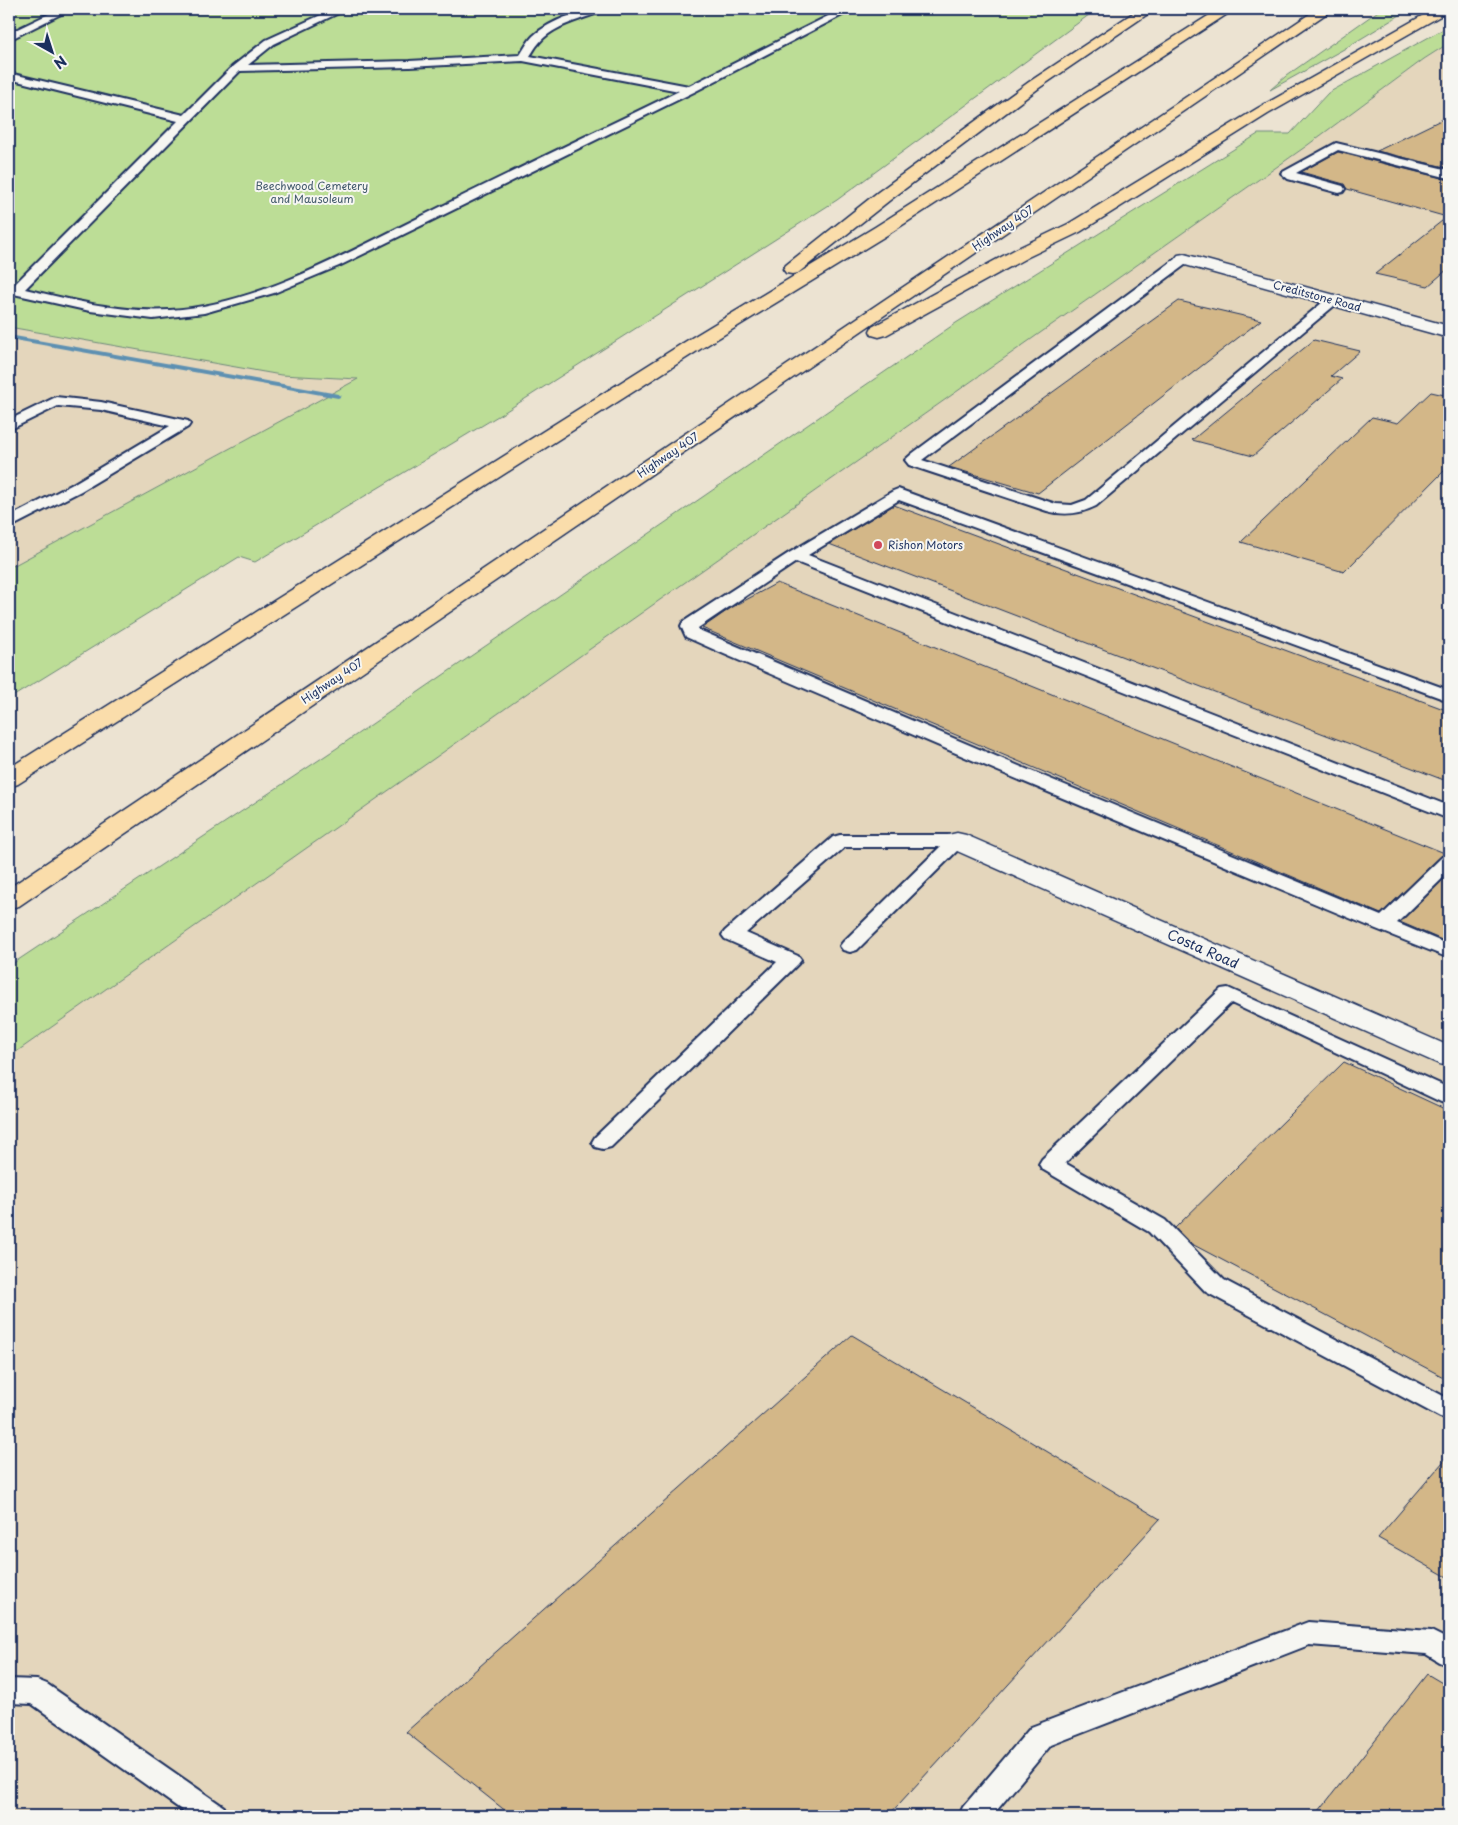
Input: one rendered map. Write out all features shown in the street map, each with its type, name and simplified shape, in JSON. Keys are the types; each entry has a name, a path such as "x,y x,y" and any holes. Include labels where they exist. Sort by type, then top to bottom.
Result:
{"highway":[{"path":"695,344 943,152 1034,85 1148,9"},
{"path":"9,779 695,344 882,231 1228,9"},
{"name":"Highway 407","path":"9,900 1326,9"},
{"path":"741,406 1022,253 1074,228 1263,111 1444,9"}],"street":[{"name":"Creditstone Road","path":"1184,259 1449,332"},
{"name":"Costa Road","path":"957,841 1449,1057"}],"lane":[{"path":"9,37 66,9"},
{"path":"12,290 237,68 270,42 342,9"},
{"path":"523,58 534,40 546,31 600,9"},
{"path":"12,290 130,314 172,314 246,299 327,266 690,90 849,9"},
{"path":"237,68 409,64 523,58 690,90"},
{"path":"9,76 185,119"},
{"path":"1339,189 1289,175 1288,173 1336,146 1449,174"},
{"path":"1184,259 918,456 913,460 914,462 1053,508 1064,510 1084,507 1334,300"},
{"path":"9,426 56,401 101,406 183,424 76,488 9,523"},
{"path":"1449,696 898,494 795,556 689,626 692,633 1012,770 1449,952"},
{"path":"795,556 1449,813"},
{"path":"603,1142 791,960 732,935 840,841 957,841"},
{"path":"850,946 957,841"},
{"path":"1383,925 1449,861"},
{"path":"1449,1097 1228,994 1050,1164 1157,1226 1215,1286 1449,1410"},
{"path":"974,1816 1040,1736 1308,1633 1431,1643 1449,1654"},
{"path":"9,1691 38,1692 213,1816"}],"shaded area":[{"path":"1449,43 1449,1816 9,1816 9,1056 1305,147 1424,59"},
{"path":"9,327 281,375 359,379 9,568"}],"green space":[{"name":"Beechwood Cemetery and Mausoleum","path":"9,9 1097,9 837,200 503,413 255,562 239,557 9,699 9,568 358,379 281,375 9,327"},
{"path":"1381,9 1410,9 1344,49 1270,90 1286,76"},
{"path":"1449,26 1449,43 1424,59 1305,147 9,1057 9,966 337,748 956,323 1258,134 1290,134 1328,93"}],"building":[{"path":"1449,116 1449,168 1377,151"},
{"path":"1338,152 1449,180 1449,268 1428,286 1375,274 1447,217 1347,189 1344,184 1301,172"},
{"path":"1179,301 1261,320 1038,493 949,467"},
{"path":"1314,340 1360,351 1331,376 1342,379 1253,456 1192,440"},
{"path":"1431,392 1449,396 1449,466 1344,572 1241,542 1372,417 1398,423"},
{"path":"894,505 1449,711 1449,782 829,544"},
{"path":"777,583 1447,854 1441,856 1381,914 702,628 731,608"},
{"path":"1449,874 1449,943 1400,922"},
{"path":"1344,1062 1449,1111 1449,1380 1190,1243 1175,1228"},
{"path":"852,1335 1160,1519 888,1816 512,1816 406,1732"},
{"path":"1449,1455 1449,1578 1378,1538"},
{"path":"1427,1674 1449,1687 1449,1816 1315,1816"}],"waterway":[{"path":"9,337 338,396"}],"place":[{"name":"Rishon Motors","path":"878,545"}]}
